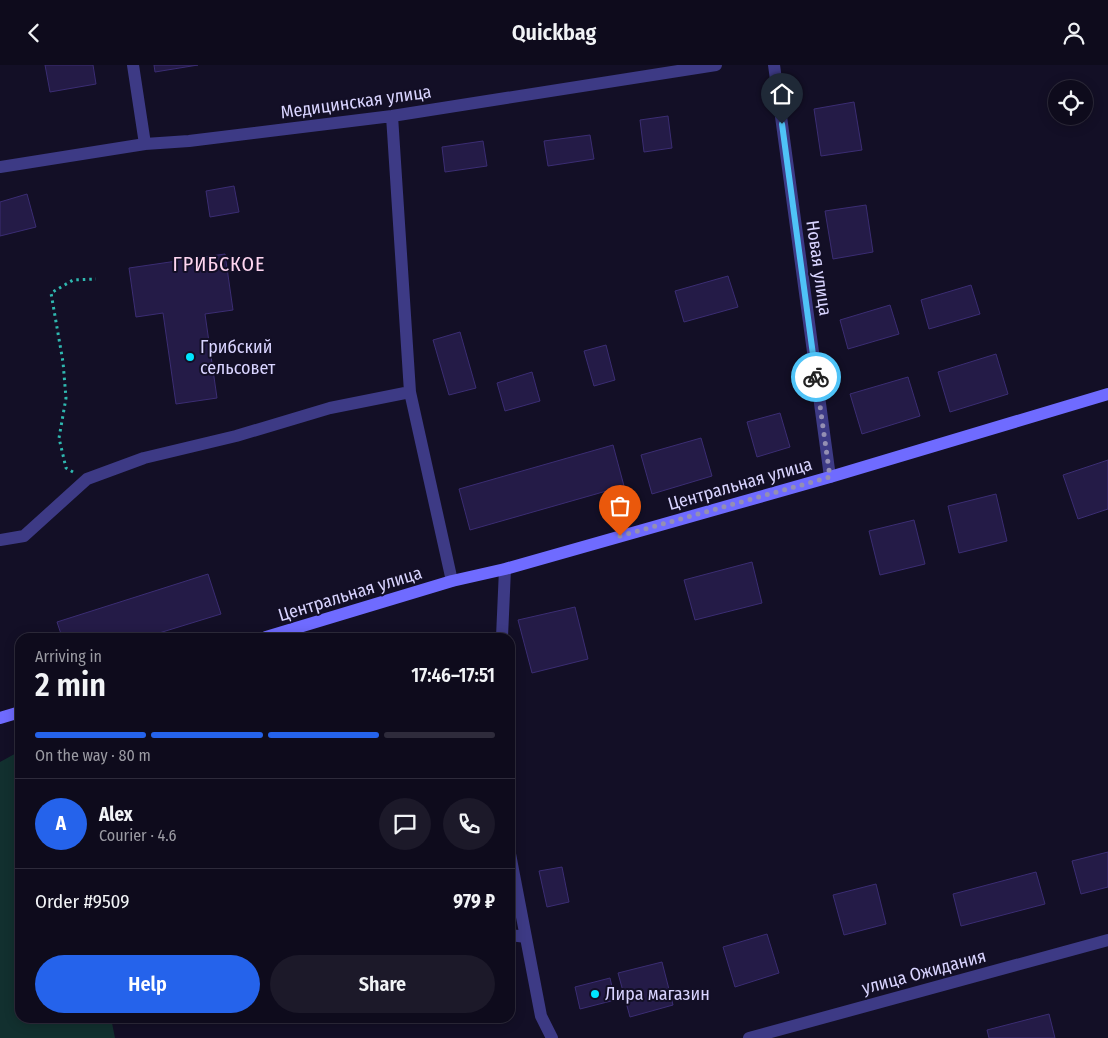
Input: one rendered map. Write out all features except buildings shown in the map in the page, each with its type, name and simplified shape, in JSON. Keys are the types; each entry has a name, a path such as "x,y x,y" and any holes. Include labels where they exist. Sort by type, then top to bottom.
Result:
{"street":[{"path":"133,65 145,144"},
{"name":"Медицинская улица","path":"0,167 145,144 189,141 392,117 716,65"},
{"name":"Новая улица","path":"774,65 830,477"},
{"path":"392,117 410,392 452,581"},
{"path":"0,540 24,536 87,479 144,458 236,436 330,408 410,392"},
{"name":"Центральная улица","path":"279,633 452,581 505,569 830,477 1108,394"},
{"path":"502,633 505,569"},
{"path":"0,718 15,714"},
{"path":"515,880 541,1016 552,1038"},
{"path":"515,936 526,937"},
{"name":"улица Ожидания","path":"748,1038 1108,939"}],"path":[{"path":"87,479 66,468 59,438 66,398 63,362 51,293 73,280 96,279"}],"green space":[{"path":"15,754 15,1023 112,1023 115,1038 0,1038 0,762"}],"way so far":[{"path":"620,536 830,477 816,377"}],"place":[{"name":"Грибский сельсовет","path":"190,357"},
{"name":"Лира магазин","path":"595,994"}],"district":[{"name":"ГРИБСКОЕ","path":"219,264"}],"route":[{"path":"782,124 816,377"}]}
